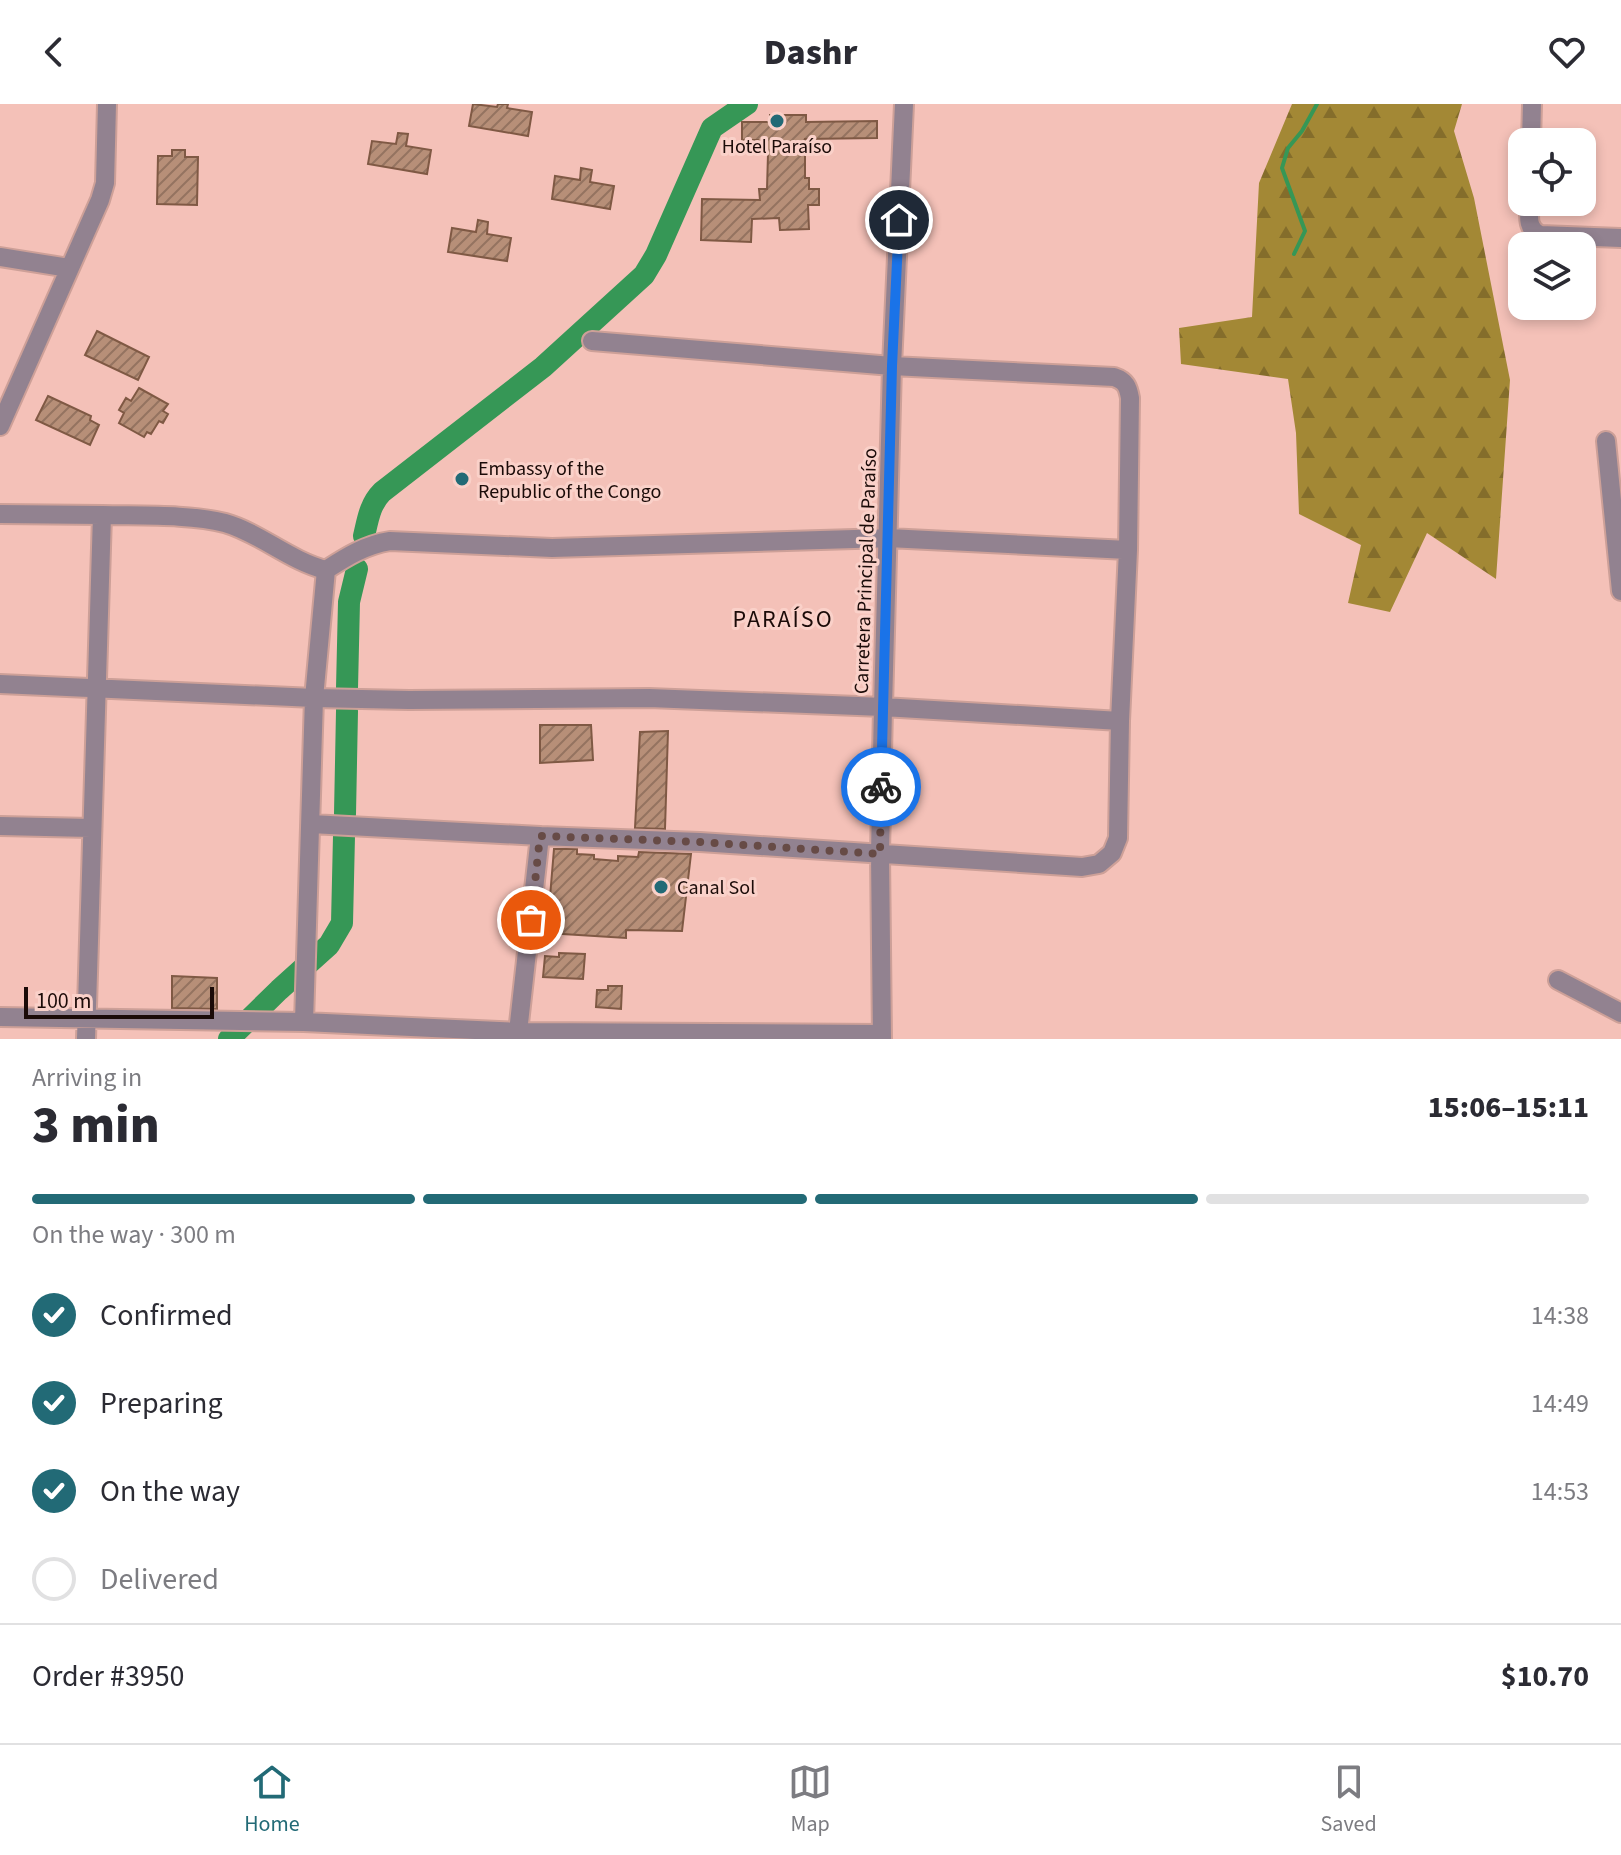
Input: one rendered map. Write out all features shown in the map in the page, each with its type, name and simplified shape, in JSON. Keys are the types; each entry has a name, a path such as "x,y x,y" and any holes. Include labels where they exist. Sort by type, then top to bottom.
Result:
{"street":[{"path":"0,426 100,200 105,183 107,104"},
{"name":"Carretera Principal de Paraíso","path":"882,1036 880,854 883,707 892,366 904,104"},
{"path":"1531,128 1532,104"},
{"path":"1530,216 1530,227 1540,235 1621,238"},
{"path":"0,257 69,268"},
{"path":"311,824 700,842 1082,867 1099,864 1112,853 1118,838 1128,550 1130,398 1122,380 1114,377 892,366 592,341"},
{"path":"1609,441 1621,591"},
{"path":"0,514 187,518 228,524 310,566 326,570 354,552 390,541 552,548 888,538 1128,550"},
{"path":"86,1039 102,515"},
{"path":"304,1022 314,698 326,570"},
{"path":"0,684 314,698 649,698 883,707 1120,721"},
{"path":"0,826 91,828"},
{"path":"518,1032 540,836"},
{"path":"1558,980 1621,1013"},
{"path":"0,1017 304,1022 616,1036 882,1036"},
{"path":"171,1039 172,1019"}],"green space":[{"path":"1292,104 1462,104 1454,131 1474,198 1510,380 1496,579 1427,533 1390,612 1348,603 1361,545 1299,514 1296,433 1288,379 1181,364 1179,328 1252,317 1259,183"}],"building":[{"path":"473,104 497,107 498,104 508,104 507,108 532,112 528,136 469,126"},
{"path":"770,115 806,115 806,122 877,121 877,138 805,139 805,178 809,178 809,189 819,189 819,205 808,205 809,229 780,230 779,218 752,219 751,242 701,240 702,199 760,200 759,189 767,189 768,154 758,140 742,140 742,122 770,122"},
{"path":"398,133 408,134 406,146 431,150 427,174 368,164 372,141 396,144"},
{"path":"172,150 185,150 185,157 198,157 197,205 157,204 158,156 172,156"},
{"path":"581,168 592,170 590,182 614,186 610,209 552,199 555,176 580,180"},
{"path":"478,220 488,222 487,234 511,238 507,261 448,252 452,228 476,232"},
{"path":"97,331 149,357 138,380 85,355"},
{"path":"139,388 168,404 163,411 168,414 163,423 159,421 151,434 147,432 144,437 119,423 124,413 119,410 126,398 131,401"},
{"path":"48,396 91,416 90,420 99,425 90,445 36,420"},
{"path":"540,725 591,725 593,760 540,763"},
{"path":"668,731 665,829 635,828 640,732"},
{"path":"554,849 577,849 577,854 594,855 594,859 618,861 618,856 638,857 639,852 691,854 682,931 626,930 626,938 547,933"},
{"path":"559,953 585,954 583,979 543,977 545,956 559,957"},
{"path":"172,976 217,978 217,1009 172,1008"},
{"path":"608,986 622,986 621,1009 596,1007 597,990 608,990"}],"waterway":[{"path":"364,536 372,507 382,492 543,367 644,275 656,255 712,128 747,104"},
{"path":"1294,254 1305,231 1282,168 1288,148 1317,104"},
{"path":"347,688 349,602 357,569"},
{"path":"345,814 347,711"},
{"path":"229,1039 329,945 342,923 344,836"}],"way so far":[{"path":"531,920 540,836 700,842 880,854 881,787"}],"place":[{"name":"Hotel Paraíso","path":"777,121"},
{"name":"Embassy of the Republic of the Congo","path":"462,479"},
{"name":"Canal Sol","path":"661,887"}],"district":[{"name":"PARAÍSO","path":"783,619"}],"route":[{"path":"881,787 899,220"}]}
